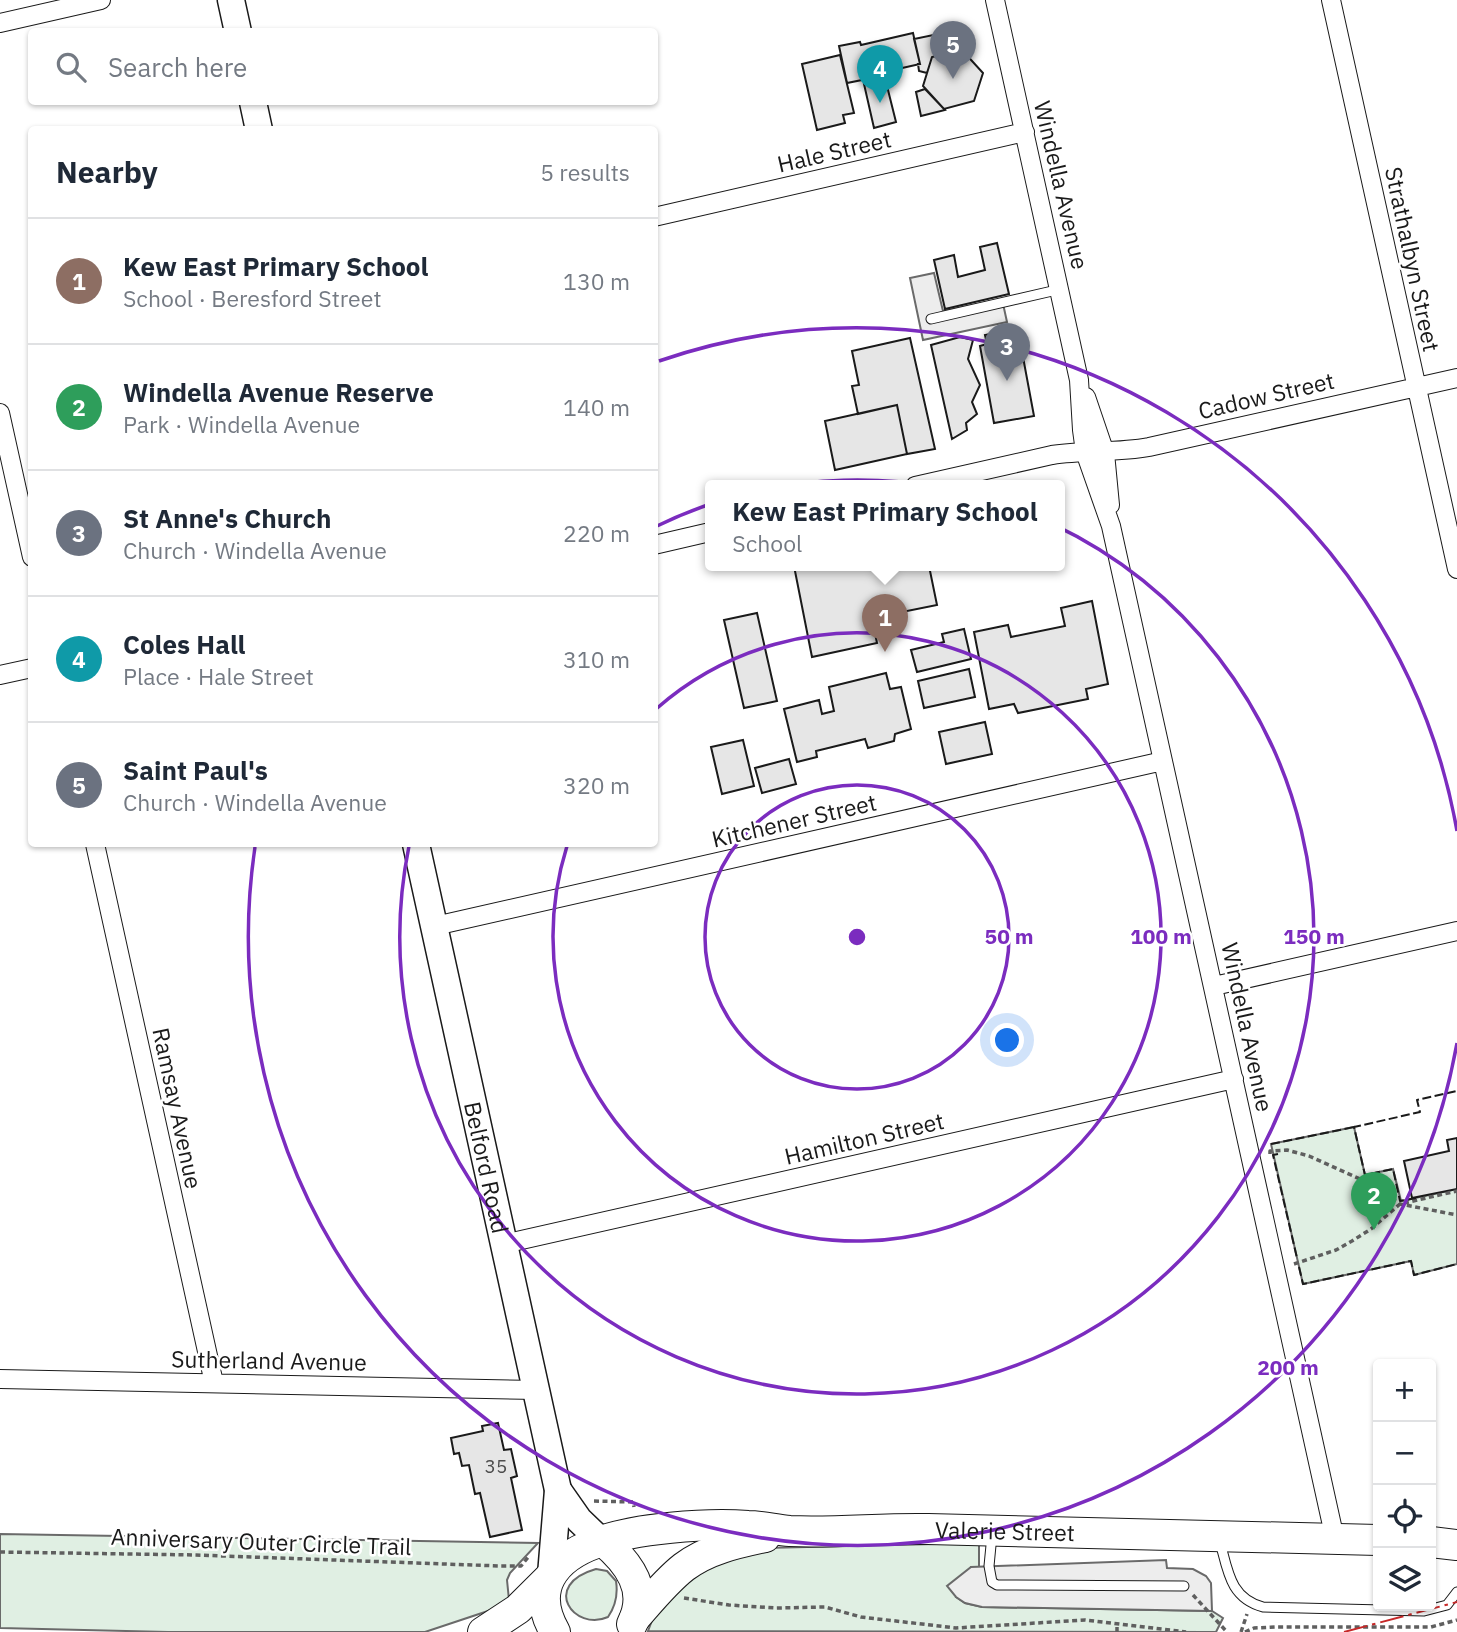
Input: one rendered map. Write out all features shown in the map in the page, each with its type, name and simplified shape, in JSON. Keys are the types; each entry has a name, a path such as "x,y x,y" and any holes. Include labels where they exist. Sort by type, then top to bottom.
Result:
{"main road":[{"name":"Valerie Street","path":"484,1632 512,1614 577,1552 602,1541 643,1533 734,1525 789,1531 905,1528 1373,1540"},
{"name":"Valerie Street","path":"632,1627 684,1567 716,1550 789,1531"},
{"path":"602,1541 626,1562 634,1577 638,1596 632,1627"},
{"path":"1436,1543 1457,1545"},
{"path":"550,1577 545,1590 545,1604 555,1632"}],"street":[{"path":"0,23 101,0"},
{"path":"231,0 237,28"},
{"name":"Windella Avenue","path":"995,0 1061,289 1079,380 1086,452 1111,526 1335,1539"},
{"name":"Strathalbyn Street","path":"1331,0 1457,569"},
{"path":"254,105 258,126"},
{"name":"Hale Street","path":"658,216 1025,132"},
{"name":"Cadow Street","path":"942,480 1052,455 1105,453 1149,447 1457,378"},
{"name":"Windella Avenue","path":"1079,380 1105,453 1111,526"},
{"path":"0,413 28,538"},
{"path":"658,544 705,533"},
{"path":"0,675 28,669"},
{"name":"Kitchener Street","path":"435,926 1163,761"},
{"name":"Ramsay Avenue","path":"96,847 214,1383"},
{"name":"Belford Road","path":"417,847 558,1490 550,1577"},
{"path":"1214,986 1457,931"},
{"name":"Hamilton Street","path":"504,1244 1234,1079"},
{"name":"Sutherland Avenue","path":"0,1379 537,1390"},
{"name":"Belford Road","path":"558,1490 579,1520 602,1541"}],"lane":[{"path":"931,318 1061,289"},
{"path":"993,1530 989,1566 992,1582 997,1585 1184,1586"},
{"path":"1219,1536 1234,1587 1249,1603 1263,1607 1424,1611 1447,1605 1457,1592"}],"path":[{"path":"1272,1164 1270,1152 1287,1150 1309,1156 1369,1183 1400,1204 1457,1215"},
{"path":"1292,1252 1294,1264 1336,1250 1371,1229 1400,1204 1457,1191"},
{"path":"592,1501 633,1502 636,1519 643,1533"},
{"name":"Anniversary Outer Circle Trail","path":"0,1552 521,1566"},
{"path":"670,1580 680,1595 692,1600 776,1608 825,1607 860,1617 956,1630 1085,1620 1186,1632"},
{"path":"1184,1586 1227,1632"},
{"path":"1245,1632 1254,1628 1276,1627 1431,1628 1457,1620"},
{"path":"1117,1624 1117,1632"}],"green space":[{"path":"1354,1127 1365,1175 1393,1169 1401,1201 1457,1189 1457,1264 1414,1275 1411,1261 1303,1284 1271,1144"},
{"path":"0,1534 538,1543 510,1573 507,1580 509,1600 497,1608 425,1632 168,1632 0,1628"},
{"path":"979,1543 979,1567 971,1567 956,1597 965,1603 982,1607 1212,1611 1223,1618 1216,1632 648,1631 653,1618 694,1573 764,1548"},
{"path":"596,1569 607,1571 616,1581 617,1591 608,1617 595,1620 574,1613 568,1605 566,1595 569,1585 579,1576"}],"shaded area":[{"path":"934,273 943,311 1002,299 1007,322 923,340 910,278"},
{"path":"1166,1560 1167,1568 1193,1569 1206,1576 1211,1583 1212,1611 982,1607 965,1603 947,1586 971,1567"}],"building":[{"path":"913,33 920,64 847,83 839,46 860,42 861,45"},
{"path":"938,34 954,51 932,57 927,73 919,71 914,39"},
{"path":"962,50 983,73 974,101 944,109 923,86 932,57"},
{"path":"840,55 854,113 843,115 845,123 817,130 802,64"},
{"path":"885,78 896,122 874,128 864,84"},
{"path":"925,89 945,110 921,116 916,92"},
{"path":"997,243 1009,294 945,309 934,260 954,255 958,277 985,270 980,247"},
{"path":"1007,331 1009,343 1020,341 1034,416 994,423 980,346 987,344 985,335"},
{"path":"960,337 973,340 968,359 980,385 972,402 977,414 966,423 967,430 952,439 931,345"},
{"path":"910,338 935,449 907,454 897,405 858,414 852,386 859,385 852,351"},
{"path":"897,405 907,454 835,470 825,421"},
{"path":"795,571 930,571 937,605 872,618 877,643 812,657"},
{"path":"1092,601 1108,684 1086,689 1088,699 1018,713 1014,704 989,709 974,632 1008,625 1011,637 1065,626 1061,608"},
{"path":"757,613 777,701 744,708 724,620"},
{"path":"964,629 971,659 917,672 911,650 944,642 942,634"},
{"path":"969,669 975,697 924,708 918,681"},
{"path":"886,673 890,689 901,687 911,729 895,734 894,741 868,748 865,739 816,751 817,757 797,762 784,709 819,700 822,714 834,711 829,687"},
{"path":"985,722 992,754 946,764 939,732"},
{"path":"743,740 754,786 722,794 711,747"},
{"path":"789,759 796,784 762,793 755,768"},
{"path":"1457,1138 1457,1189 1412,1198 1404,1161 1449,1151 1447,1140"},
{"path":"498,1423 504,1450 511,1449 517,1476 511,1478 522,1530 490,1537 480,1493 475,1494 469,1465 462,1466 459,1453 454,1454 451,1438 483,1431 482,1426"}],"fence":[{"path":"1416,1198 1400,1201 1393,1169 1365,1175 1354,1127 1420,1112 1417,1100 1457,1091"},
{"path":"1271,1144 1354,1127"},
{"path":"1278,1154 1273,1155 1297,1258"},
{"path":"1299,1267 1303,1284 1411,1261 1414,1275 1457,1264"}],"power":[{"path":"1344,1632 1457,1602"}],"place":[{"name":"Saint Paul's","path":"953,79"},
{"name":"Coles Hall","path":"880,103"},
{"name":"St Anne's Church","path":"1007,381"},
{"name":"Kew East Primary School","path":"885,652"},
{"name":"Windella Avenue Reserve","path":"1374,1230"}]}
